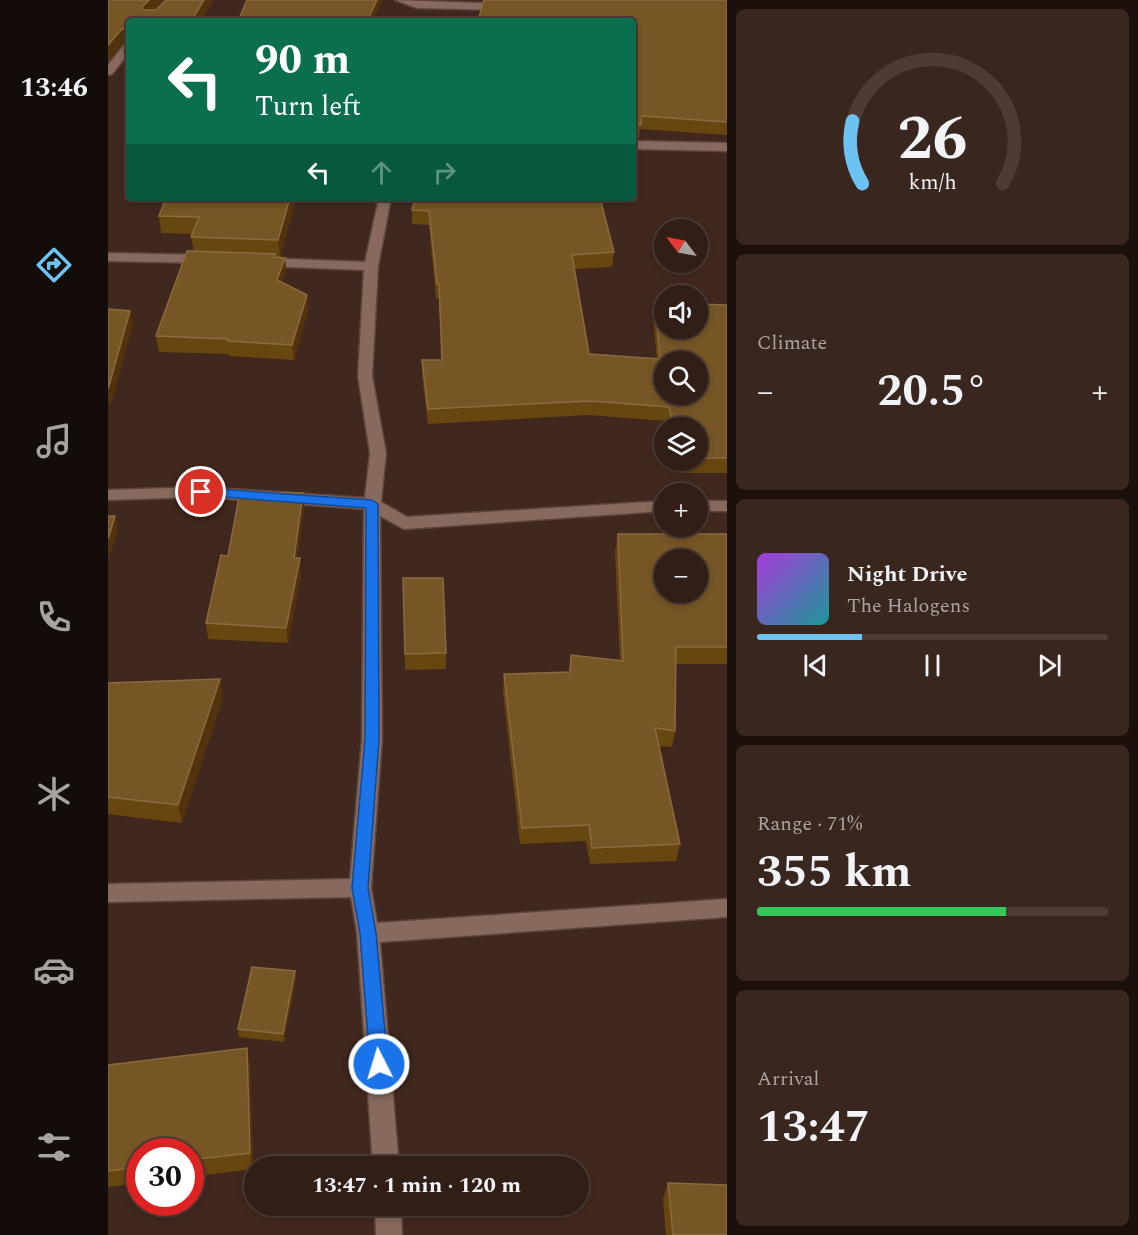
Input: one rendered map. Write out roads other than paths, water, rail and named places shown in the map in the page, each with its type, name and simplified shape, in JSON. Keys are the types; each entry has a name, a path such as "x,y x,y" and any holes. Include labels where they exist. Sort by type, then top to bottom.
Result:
{"street":[{"path":"400,0 417,5 518,7"},
{"path":"108,72 126,50"},
{"path":"636,145 727,147"},
{"path":"384,201 371,266 365,376 378,453 372,504 372,739 360,888 368,933 385,1156"},
{"path":"108,257 218,260"},
{"path":"252,262 371,266"},
{"path":"108,495 201,492 372,504 404,523 654,507"},
{"path":"708,506 727,506"},
{"path":"108,892 360,888"},
{"path":"368,933 727,908"},
{"path":"388,1216 389,1235"}]}
